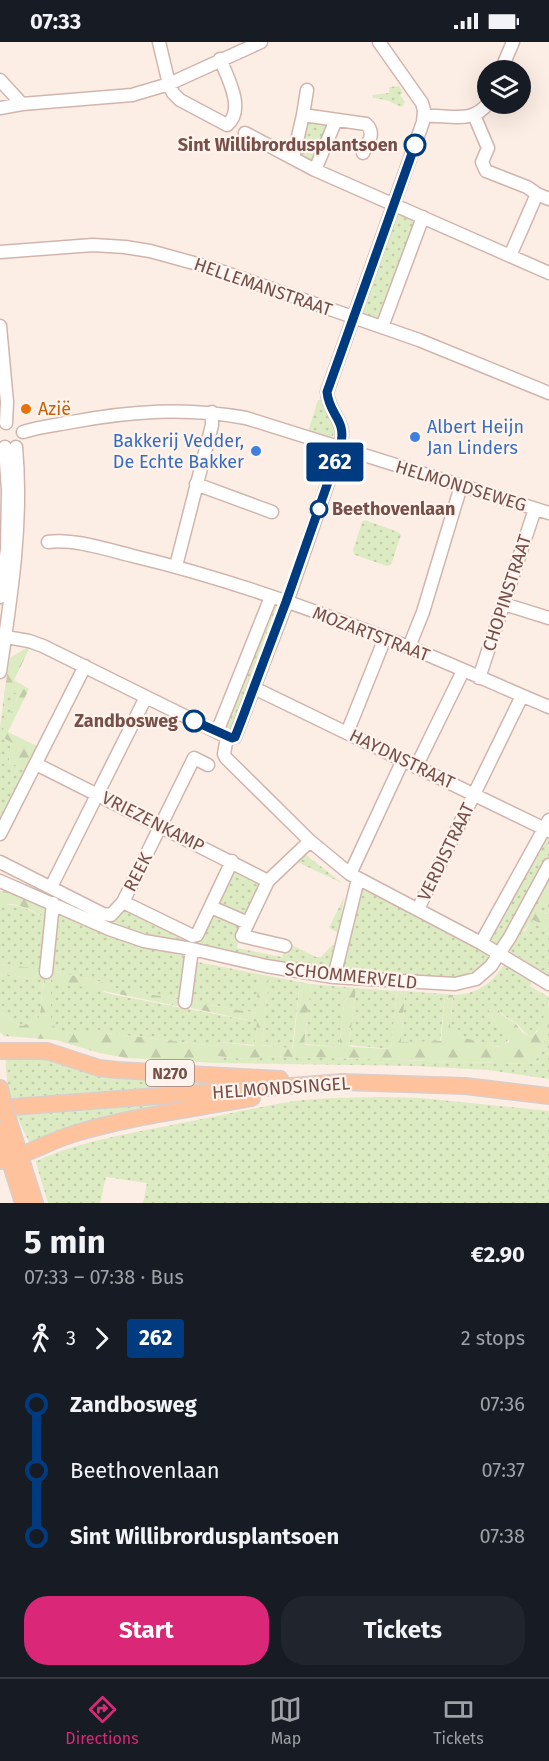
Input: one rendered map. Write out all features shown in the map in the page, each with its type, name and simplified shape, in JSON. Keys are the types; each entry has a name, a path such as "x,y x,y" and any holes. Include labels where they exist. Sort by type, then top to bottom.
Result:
{"main road":[{"name":"N270","path":"0,1050 47,1051 99,1068 117,1070 343,1082"},
{"name":"HELMONDSINGEL","path":"6,1103 343,1082 465,1086 549,1096"},
{"name":"N270","path":"10,1159 91,1129 266,1095 284,1087"},
{"path":"6,1103 10,1159 35,1203"},
{"path":"0,1130 23,1203"}],"street":[{"path":"159,42 168,84 180,100 227,125 233,118 235,94 220,59"},
{"path":"0,108 22,104 132,95 168,84 261,42"},
{"path":"3,636 43,646 222,734 235,737 286,602 340,448 343,435 340,422 328,403 327,392 355,318 424,116 422,103 379,42"},
{"path":"505,60 513,42"},
{"path":"0,80 22,104"},
{"path":"293,158 307,90"},
{"path":"424,116 468,117 477,112"},
{"path":"303,115 366,124 372,134 363,153"},
{"path":"474,115 488,148 482,162 486,171 527,187 543,197 510,256"},
{"path":"315,170 336,120"},
{"path":"245,133 315,170 549,273"},
{"path":"382,327 423,217"},
{"name":"HELLEMANSTRAAT","path":"0,252 93,245 150,251 212,268 382,327 549,393"},
{"path":"0,326 7,402 3,425 14,423 22,432 20,443 7,446"},
{"name":"HELMONDSEWEG","path":"22,432 116,414 160,410 212,412 246,418 549,513"},
{"path":"176,566 212,424 212,412"},
{"path":"0,597 7,549 7,446"},
{"path":"0,672 17,535 7,446"},
{"path":"196,484 272,512"},
{"path":"409,647 423,612 461,486"},
{"name":"CHOPINSTRAAT","path":"479,678 535,509"},
{"name":"MOZARTSTRAAT","path":"48,542 57,540 86,545 176,566 271,597 409,647 549,707"},
{"path":"271,597 222,734 226,758 310,841 354,877 481,943 549,984"},
{"path":"504,604 549,618"},
{"path":"347,733 385,638"},
{"path":"0,834 85,666"},
{"path":"416,767 463,671"},
{"name":"HAYDNSTRAAT","path":"254,688 416,767 547,826"},
{"name":"VERDISTRAAT","path":"418,909 522,696"},
{"path":"51,887 146,697"},
{"name":"REEK","path":"123,902 194,758 208,765"},
{"path":"334,977 354,877 403,760"},
{"name":"VRIEZENKAMP","path":"36,764 268,881"},
{"path":"481,943 547,826"},
{"path":"211,907 248,923 268,881 310,841"},
{"path":"0,862 107,916 114,913 123,902 197,936 232,861"},
{"name":"SCHOMMERVELD","path":"0,881 109,929 144,941 266,966 334,977 455,984 476,979 491,966 500,954 549,865"},
{"path":"46,972 53,903"},
{"name":"SCHOMMERVELD","path":"248,923 242,936 285,946"},
{"path":"185,1002 192,949"}],"green space":[{"path":"399,86 403,93 400,95 405,102 402,107 386,100 373,98 372,95 389,93 389,87"},
{"path":"305,118 330,122 313,160 301,155 300,151"},
{"path":"402,214 415,221 380,318 375,319 363,313 361,305 396,216"},
{"path":"318,400 321,400 335,430 333,436 328,438 308,431"},
{"path":"365,520 401,535 391,565 387,566 355,555 353,550 362,522"},
{"path":"272,599 283,604 231,732 221,728"},
{"path":"31,645 14,680 29,689 8,732 37,746 25,770 9,762 11,742 0,736 19,695 5,688 10,658"},
{"path":"5,688 19,694 1,736 11,742 9,762 25,770 0,823 0,727"},
{"path":"549,835 549,858 503,944 495,947 488,941 544,836"},
{"path":"305,854 342,883 297,862"},
{"path":"238,870 263,884 245,914 222,905 219,901 234,871"},
{"path":"549,871 549,908 536,896"},
{"path":"359,889 406,909 492,953 492,961 476,974 446,980 340,969"},
{"path":"0,891 12,892 46,907 46,918 17,905 0,907"},
{"path":"536,896 549,908 549,915 531,905"},
{"path":"344,897 339,933 329,928"},
{"path":"59,898 113,920 123,911 129,911 189,940 213,913 240,925 237,948 282,957 286,942 316,957 321,957 332,945 338,945 330,968 321,970 167,940 102,920 60,902"},
{"path":"4,904 20,906 46,918 40,969 56,912 120,939 187,956 183,1000 112,988 110,984 49,970 110,994 257,1022 255,1045 220,1042 216,1046 105,1033 60,1033 51,1023 51,980 43,983 38,1019 22,1026 19,1025 0,1013 0,976 9,974 35,978 40,970 0,964 0,907"},
{"path":"531,905 549,915 549,928 533,920 520,935 515,935"},
{"path":"533,920 549,928 549,976 508,950 515,935 525,931"},
{"path":"193,961 259,974 257,1013 192,1002"},
{"path":"505,963 532,978 530,986 549,997 544,1019 535,1034 531,1037 497,1007 488,1008 497,1027 506,1032 510,1038 502,1047 465,1038 450,1028 453,995 469,993 483,987"},
{"path":"0,964 40,969 35,978 9,974 0,976"},
{"path":"49,970 110,984 113,988 183,1000 182,1007 59,982"},
{"path":"259,974 269,976 262,1045 264,1046 293,1048 300,982 311,984 304,1044 306,1045 339,1047 346,987 356,988 349,1045 352,1047 391,1049 397,991 405,991 401,1042 441,1041 445,994 453,995 450,1027 465,1038 498,1047 509,1042 509,1036 497,1027 488,1008 490,1003 515,1023 523,1033 531,1037 537,1032 549,1004 549,1030 534,1064 262,1056 254,1060 217,1056 216,1063 127,1058 99,1053 56,1040 4,1036 0,1032 0,1013 22,1026 38,1019 46,977 51,980 51,1023 60,1033 105,1033 216,1046 220,1042 254,1046 257,1022 191,1008 192,1002 256,1013"},
{"path":"269,976 300,982 292,1049 262,1045"},
{"path":"311,984 346,987 339,1047 304,1044"},
{"path":"356,988 397,991 391,1049 349,1045"},
{"path":"405,991 445,994 440,1042 401,1042"},
{"path":"549,1030 549,1079 488,1070 415,1066 216,1063 216,1056 254,1060 262,1056 534,1064"},
{"path":"5,1055 269,1080 11,1099"},
{"path":"222,1097 31,1146 16,1115"},
{"path":"421,1098 549,1111 549,1203 143,1203 147,1183 106,1177 100,1203 48,1203 36,1163 54,1154 108,1138 277,1104 316,1099"}],"bus line":[{"name":"262","path":"194,721 232,738 235,737 242,719 340,448 343,435 340,422 328,403 327,392 415,145"}],"place":[{"name":"Sint Willibrordusplantsoen","path":"415,145"},
{"name":"Azië","path":"26,409"},
{"name":"Albert Heijn Jan Linders","path":"415,437"},
{"name":"Bakkerij Vedder, De Echte Bakker","path":"256,451"},
{"name":"Beethovenlaan","path":"319,509"},
{"name":"Zandbosweg","path":"194,721"}]}
